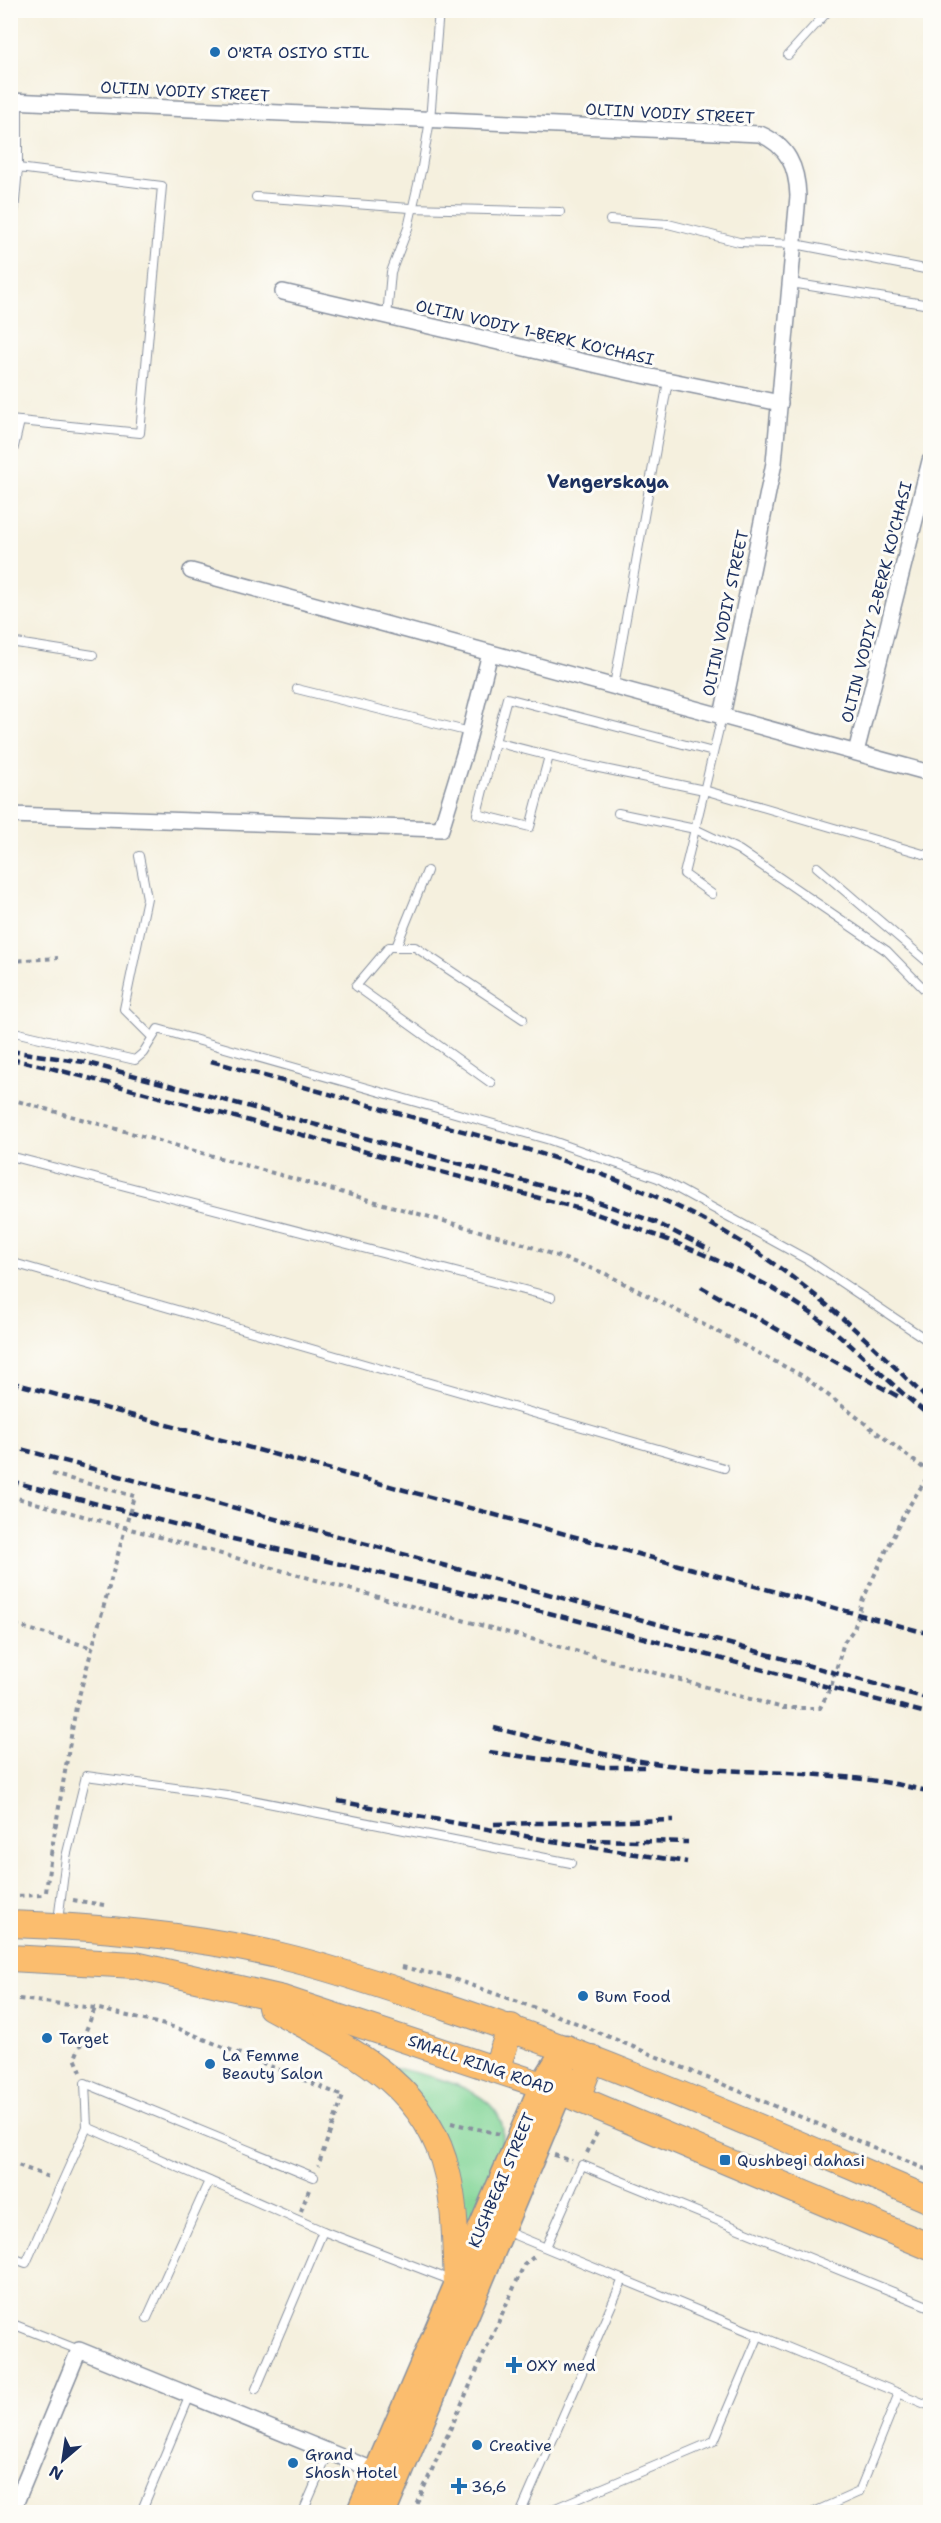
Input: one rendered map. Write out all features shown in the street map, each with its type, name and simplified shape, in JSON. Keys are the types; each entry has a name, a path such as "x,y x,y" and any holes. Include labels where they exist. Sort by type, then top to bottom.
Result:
{"highway":[{"path":"10,1924 58,1926 183,1938 286,1957 510,2027 566,2048 930,2200"},
{"name":"SMALL RING ROAD","path":"10,1958 135,1965 231,1985 283,1999 560,2092 930,2247"},
{"path":"231,1985 366,2061 393,2080 417,2106 435,2138 448,2174 457,2283"},
{"path":"496,2069 510,2027"},
{"path":"560,2092 592,2058"}],"main road":[{"name":"KUSHBEGI STREET","path":"359,2512 387,2476 502,2230 560,2092 566,2048"},
{"name":"KUSHBEGI STREET","path":"384,2512 387,2476 457,2283 560,2092"}],"street":[{"name":"OLTIN VODIY STREET","path":"14,101 760,134 780,147 795,168 798,196 774,463 722,716"},
{"name":"OLTIN VODIY 1-BERK KO'CHASI","path":"283,292 668,381 780,403"},
{"name":"OLTIN VODIY 2-BERK KO'CHASI","path":"856,752 930,461"},
{"name":"OLTIN VODIY STREET","path":"191,571 930,773"},
{"path":"10,815 441,829 470,732 490,652"},
{"path":"12,2512 79,2350 387,2476"}],"lane":[{"path":"387,317 391,272 408,228 430,120 439,10"},
{"path":"788,56 829,10"},
{"path":"10,257 18,168 14,101"},
{"path":"10,420 140,433 162,186 18,168"},
{"path":"256,197 411,208 560,212"},
{"path":"610,220 668,224 738,242 795,243 930,270"},
{"path":"791,284 930,305"},
{"path":"614,686 668,381"},
{"path":"10,464 20,421"},
{"path":"10,642 93,655"},
{"path":"297,688 470,732"},
{"path":"549,756 530,827 477,814 507,698 713,752"},
{"path":"712,894 684,874 722,716"},
{"path":"495,742 704,790 930,856"},
{"path":"618,813 695,829 739,850 887,951 930,995"},
{"path":"139,856 147,898 124,1009 152,1036"},
{"path":"817,867 930,963"},
{"path":"396,947 427,871"},
{"path":"491,1083 356,986 389,947 416,947 523,1019"},
{"path":"10,1031 135,1060 143,1053 158,1029 550,1140 658,1178 808,1260 930,1342"},
{"path":"10,1156 551,1297"},
{"path":"10,1262 724,1468"},
{"path":"58,1926 59,1898 66,1857 86,1776 227,1795 571,1863"},
{"path":"10,2257 26,2263 63,2183 87,2127 86,2083 314,2177"},
{"path":"87,2127 324,2231 457,2283"},
{"path":"546,2247 582,2165 930,2307"},
{"path":"147,2318 209,2181"},
{"path":"502,2230 930,2406"},
{"path":"256,2389 324,2231"},
{"path":"521,2512 623,2279"},
{"path":"10,2323 79,2350"},
{"path":"546,2512 714,2441 759,2335"},
{"path":"814,2512 859,2492 899,2393"},
{"path":"141,2512 190,2395"},
{"path":"303,2512 329,2452"}],"path":[{"path":"10,961 58,958"},
{"path":"10,1099 515,1241 604,1273 803,1376 930,1473 904,1514 863,1599 854,1629 844,1642 831,1687 820,1708 783,1707 10,1496"},
{"path":"51,1854 76,1707 134,1496 52,1474"},
{"path":"15,1625 93,1648"},
{"path":"10,1896 46,1895"},
{"path":"10,1998 95,2008 177,2028 343,2096 298,2220"},
{"path":"86,2083 75,2058 95,2008"},
{"path":"441,2120 503,2134"},
{"path":"547,2153 582,2165 597,2133"},
{"path":"10,2162 63,2183"},
{"path":"413,2512 524,2265 546,2247"}],"green space":[{"path":"380,2064 455,2084 490,2104 500,2118 502,2143 468,2230 466,2214"}],"railway":[{"path":"10,1051 84,1062 583,1197 655,1222 710,1250"},
{"path":"10,1059 588,1211 672,1242 754,1278 805,1309 838,1334 930,1416"},
{"path":"211,1061 549,1156 662,1199 733,1237 812,1292 861,1335 930,1402"},
{"path":"701,1287 899,1397"},
{"path":"10,1382 930,1634"},
{"path":"10,1446 930,1699"},
{"path":"10,1481 212,1534 549,1613 930,1714"},
{"path":"494,1728 590,1751 662,1764 870,1780 930,1792"},
{"path":"489,1752 603,1767 644,1767"},
{"path":"338,1801 546,1840 687,1862"},
{"path":"494,1824 674,1820"},
{"path":"588,1840 688,1842"}],"place":[{"name":"O'RTA OSIYO STIL","path":"215,52"},
{"name":"Bum Food","path":"583,1996"},
{"name":"Target","path":"47,2038"},
{"name":"La Femme Beauty Salon","path":"210,2064"},
{"name":"Qushbegi dahasi","path":"725,2160"},
{"name":"OXY med","path":"514,2365"},
{"name":"Creative","path":"477,2445"},
{"name":"Grand Shosh Hotel","path":"293,2463"},
{"name":"36,6","path":"459,2486"}],"district":[{"name":"Vengerskaya","path":"608,482"}]}
